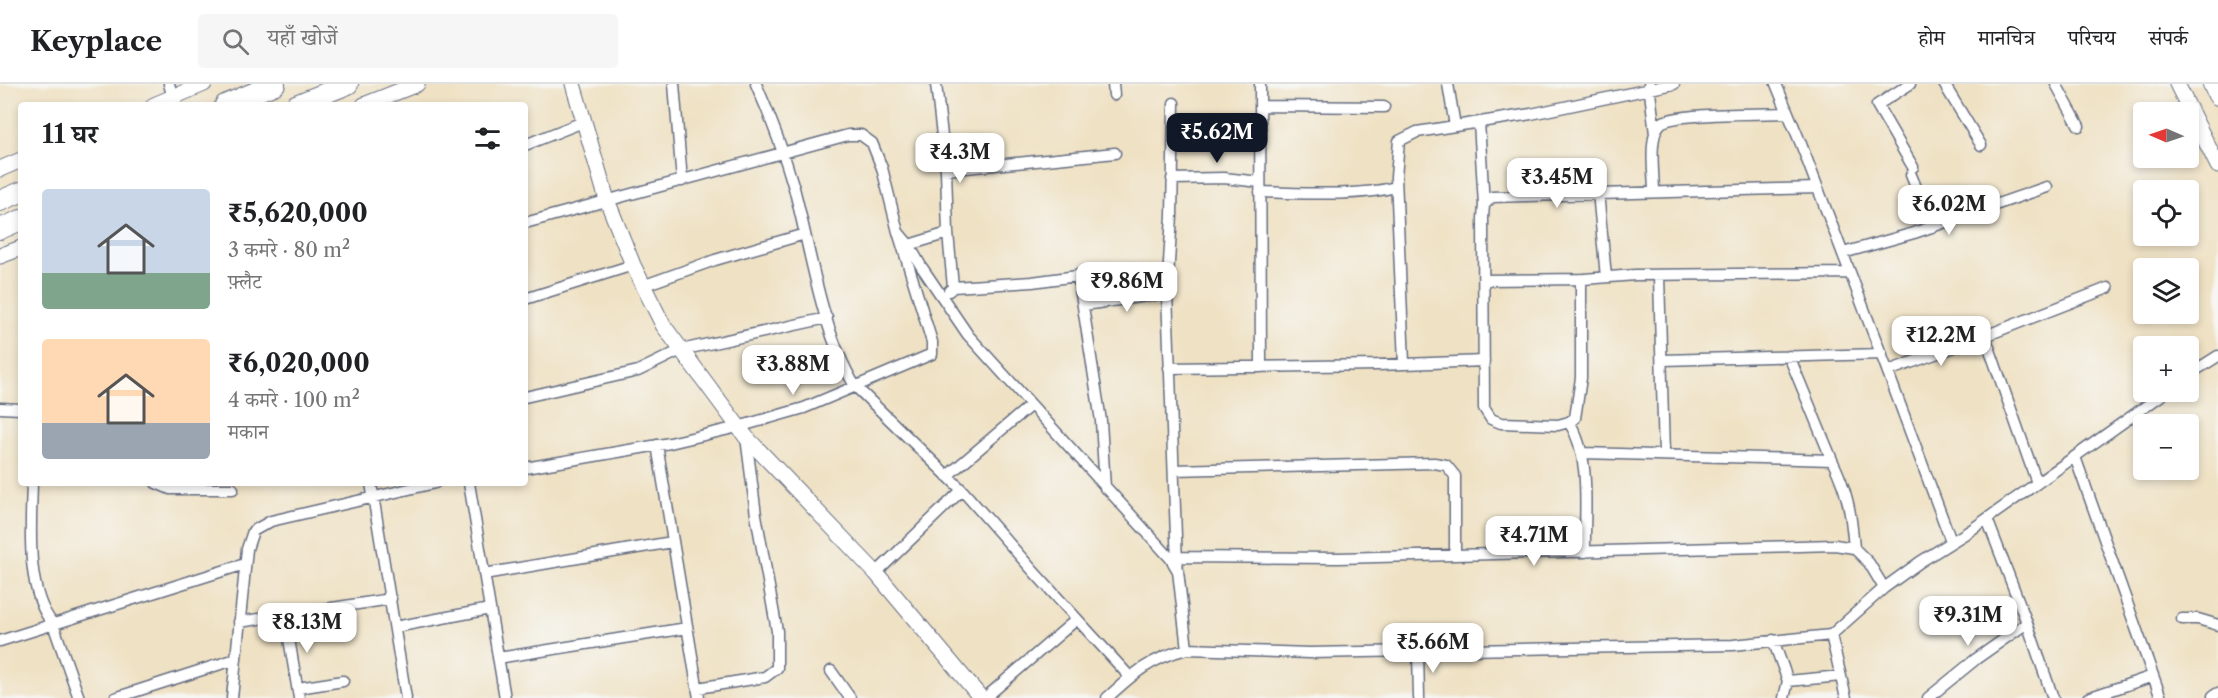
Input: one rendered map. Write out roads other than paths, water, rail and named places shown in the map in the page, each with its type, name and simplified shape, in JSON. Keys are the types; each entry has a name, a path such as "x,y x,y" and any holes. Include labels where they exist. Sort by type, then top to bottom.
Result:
{"highway":[{"path":"232,102 275,84"},
{"path":"303,102 348,84"},
{"path":"2213,84 2218,95"},
{"path":"0,201 18,193"},
{"path":"0,229 18,221"}],"street":[{"path":"158,102 171,91 204,84"},
{"path":"372,102 417,84"},
{"path":"573,84 607,200 642,286 663,325 742,432 876,573 983,698 1077,620"},
{"path":"674,84 682,181"},
{"path":"756,84 782,152 806,234 833,341 855,386 962,489 1130,677"},
{"path":"936,84 946,170 953,287"},
{"path":"1260,84 1261,367"},
{"path":"1448,84 1455,126"},
{"path":"1404,363 1396,187 1399,141 1417,132 1479,122 1650,86 1674,84"},
{"path":"1776,84 1882,354 1951,541"},
{"path":"1910,84 1877,105 1912,171 1932,227"},
{"path":"1944,84 1981,145"},
{"path":"2056,84 2079,126"},
{"path":"2176,84 2218,166"},
{"path":"1650,86 1655,134 1654,192"},
{"path":"1174,104 1172,227 1167,293 1177,558 1187,649"},
{"path":"1260,106 1384,107"},
{"path":"1655,134 1661,123 1669,119 1690,116 1788,113"},
{"path":"528,144 583,122"},
{"path":"1479,122 1484,205 1484,408 1491,419 1500,423 1558,425 1575,418 1581,378 1581,279"},
{"path":"528,222 782,152 848,135 861,135 872,143 882,168 914,289 932,342 932,354 742,432 528,467"},
{"path":"946,170 1115,153"},
{"path":"0,169 18,161"},
{"path":"1172,179 1224,178 1260,187 1303,193 1382,190 1396,187"},
{"path":"1843,253 1932,227 2047,187"},
{"path":"1484,205 1492,197 1598,192 1818,188"},
{"path":"1598,192 1606,277"},
{"path":"898,232 968,335 1171,559 1178,571"},
{"path":"909,245 948,232"},
{"path":"642,286 714,260 806,234"},
{"path":"0,256 18,249"},
{"path":"528,297 633,265"},
{"path":"942,298 953,287 1032,282 1122,270"},
{"path":"1484,280 1850,273"},
{"path":"1078,275 1101,421 1105,488"},
{"path":"1659,276 1664,455"},
{"path":"1888,371 2108,288"},
{"path":"1084,305 1167,293"},
{"path":"528,397 638,371 681,350 827,318"},
{"path":"1985,336 2037,483"},
{"path":"1663,360 1882,354"},
{"path":"1789,356 1845,486 1852,516 1854,548"},
{"path":"2199,368 2218,356"},
{"path":"1169,368 1484,361"},
{"path":"1107,698 1138,669 1170,653 1187,649 1310,653 1733,645 1831,634 1884,588 1987,519 2152,402"},
{"path":"947,476 1030,405"},
{"path":"0,408 18,409"},
{"path":"1569,422 1576,433 1583,453 1585,552"},
{"path":"657,445 699,693 765,677 777,668 777,631 742,432"},
{"path":"1583,453 1832,460"},
{"path":"2075,457 2161,698"},
{"path":"1174,470 1434,463 1446,465 1455,476 1455,554"},
{"path":"32,486 33,579 47,616 53,624 79,698"},
{"path":"163,486 170,489 233,489"},
{"path":"371,486 406,698"},
{"path":"232,698 245,564 253,531 271,520 422,486"},
{"path":"469,486 505,698"},
{"path":"876,573 962,489"},
{"path":"1987,519 2054,698"},
{"path":"484,574 672,542"},
{"path":"1177,558 1338,558 1835,545 1854,548 1869,563 1884,588"},
{"path":"0,641 245,564"},
{"path":"239,622 391,599"},
{"path":"395,627 489,609"},
{"path":"285,615 298,693 343,681"},
{"path":"2182,619 2198,619 2218,625"},
{"path":"1928,698 1943,693 1976,660 2027,623"},
{"path":"498,658 687,628"},
{"path":"1831,634 1846,698"},
{"path":"1773,640 1788,681 1784,698"},
{"path":"1418,651 1419,698"},
{"path":"116,698 236,659"},
{"path":"831,671 850,698"},
{"path":"1788,681 1841,676"},
{"path":"2088,698 2153,676"}]}
